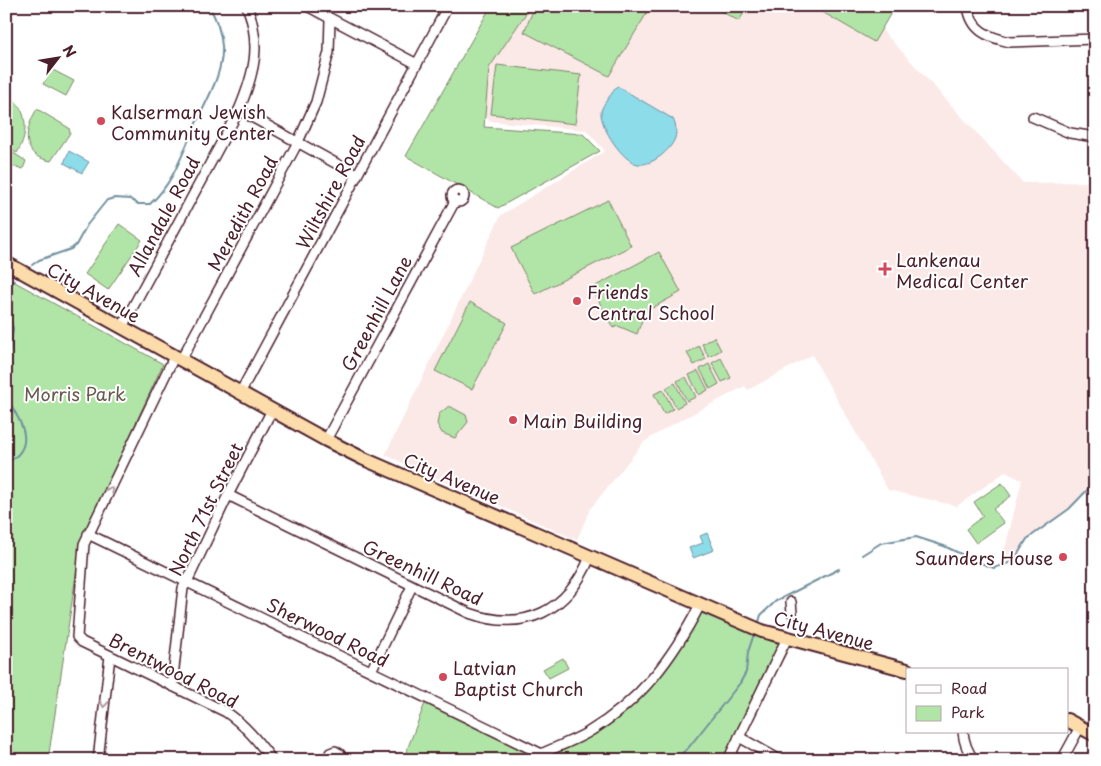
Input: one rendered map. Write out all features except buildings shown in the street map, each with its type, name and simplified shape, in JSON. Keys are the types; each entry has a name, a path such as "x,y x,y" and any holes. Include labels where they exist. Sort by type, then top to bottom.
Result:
{"highway":[{"name":"City Avenue","path":"6,263 240,393 364,459 756,629 906,670"},
{"path":"1068,721 1095,735"}],"street":[{"name":"Allandale Road","path":"122,327 240,110 250,82 255,59 254,31 247,6"},
{"path":"307,6 417,64"},
{"name":"Wiltshire Road","path":"240,393 448,6"},
{"path":"968,6 969,17 974,25 985,35 997,40 1010,42 1095,39"},
{"name":"Meredith Road","path":"77,637 84,544 88,534 178,358 298,142 316,102 323,80 329,52 330,19"},
{"path":"240,110 357,175"},
{"path":"1033,118 1063,130 1095,137"},
{"name":"Greenhill Lane","path":"326,440 455,201"},
{"name":"North 71st Street","path":"172,686 183,588 188,582 228,495 272,410"},
{"name":"Greenhill Road","path":"228,495 412,586 487,620 518,620 547,610 564,598 577,583 590,557"},
{"name":"Sherwood Road","path":"88,534 554,760"},
{"path":"371,671 412,586"},
{"path":"791,602 792,613"},
{"path":"541,754 585,734 633,700 652,681 679,644 700,605"},
{"name":"Brentwood Road","path":"77,637 82,642 226,712 240,721 272,760"},
{"path":"728,760 787,638"},
{"path":"98,760 110,656"},
{"path":"1062,760 1080,727"},
{"path":"963,734 964,742 974,760"},
{"path":"739,737 780,760"},
{"path":"328,760 330,753 335,751 340,754 340,760"}],"shaded area":[{"name":"Lankenau Medical Center","path":"515,6 837,6 882,30 1023,183 1095,182 1095,482 1069,509 1027,538 1016,557 1009,563 1001,565 1022,480 1005,472 957,506 888,490 812,355 748,390 745,386 666,428 644,442 590,509 577,540 385,455 501,215 605,151 586,130 489,121 463,90"}],"green space":[{"path":"491,6 531,6 489,68 484,127 583,134 600,151 498,208 406,156"},
{"path":"535,6 651,6 609,76 524,32"},
{"path":"711,6 748,6 739,21"},
{"path":"812,6 895,6 874,42"},
{"path":"497,65 581,75 575,124 491,114"},
{"path":"51,69 74,81 66,96 43,84"},
{"path":"6,93 19,106 25,120 24,136 17,153 6,147"},
{"path":"37,109 69,128 70,133 51,161 35,155 28,144 29,126"},
{"path":"10,151 26,161 23,169 7,164 6,157"},
{"path":"608,200 631,246 535,294 511,248"},
{"path":"119,224 142,240 108,290 85,274"},
{"path":"659,252 681,292 645,312 637,334 618,326 613,328 592,288"},
{"name":"Morris Park","path":"6,277 163,364 81,542 48,760 6,760"},
{"path":"470,302 507,323 472,389 435,371"},
{"path":"714,337 721,350 709,357 702,344"},
{"path":"699,346 706,359 694,365 687,353"},
{"path":"721,358 731,378 722,382 712,363"},
{"path":"709,364 719,384 710,389 700,369"},
{"path":"698,371 708,390 699,395 689,375"},
{"path":"686,377 696,397 687,401 677,381"},
{"path":"675,383 685,403 676,408 666,388"},
{"path":"663,390 673,409 664,414 654,394"},
{"path":"449,406 466,415 468,422 455,438 442,433 437,424 439,414"},
{"path":"1002,483 1011,496 993,509 1004,523 976,543 966,529 983,516 974,502"},
{"path":"701,609 792,642 729,760 403,760 427,698 541,755 581,737 653,682 679,650"},
{"path":"563,658 568,668 549,678 543,669"}],"water":[{"path":"617,86 673,119 676,133 673,143 655,160 643,164 632,162 619,151 608,135 601,112 605,102"},
{"path":"69,151 89,162 82,173 64,163"},
{"path":"707,533 714,550 693,558 689,548 703,543 700,536"}],"waterway":[{"path":"32,265 39,260 71,249 76,245 87,225 107,200 115,198 130,199 138,204 150,204 164,188 180,161 220,68 222,46 218,26 209,6"},
{"path":"6,293 14,280"},
{"path":"6,309 13,328 10,351 6,355"},
{"path":"6,397 17,415 24,433 22,449 16,457 6,463"},
{"path":"862,555 881,543 916,537 944,546 994,568 1009,563 1016,557 1027,539 1069,509 1095,482"},
{"path":"6,502 8,509 6,513"},
{"path":"758,625 761,615 776,601 839,569"},
{"path":"675,760 689,747 740,683 746,672 748,652 754,634"}],"place":[{"name":"Kalserman Jewish Community Center","path":"101,121"},
{"name":"Lankenau Medical Center","path":"885,269"},
{"name":"Friends Central School","path":"577,301"},
{"name":"Main Building","path":"513,420"},
{"name":"Saunders House","path":"1063,557"},
{"name":"Latvian Baptist Church","path":"443,677"}]}
